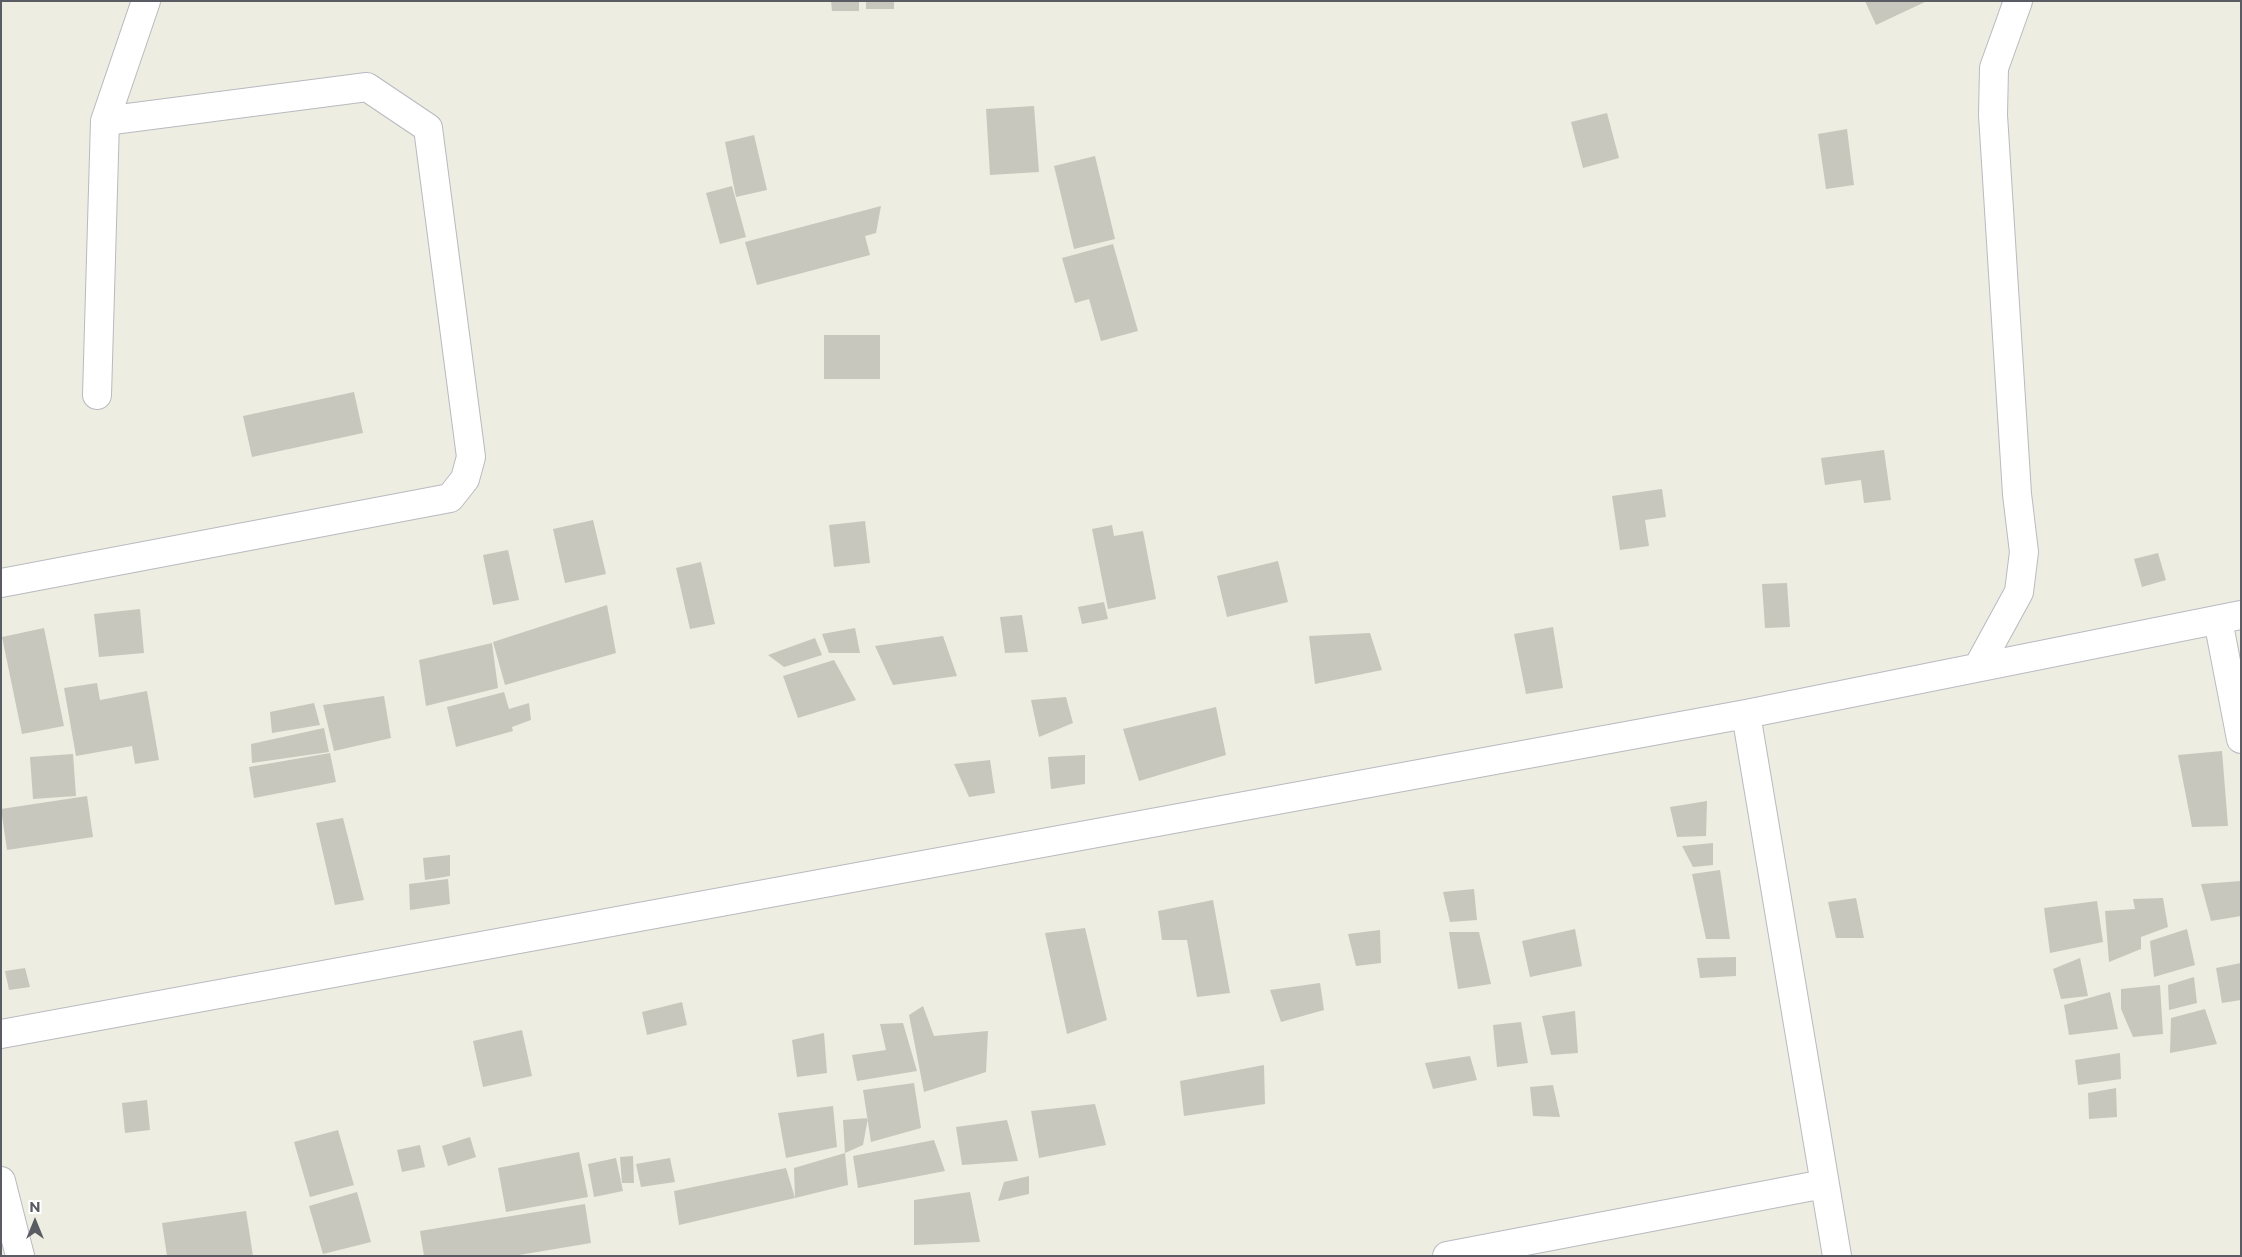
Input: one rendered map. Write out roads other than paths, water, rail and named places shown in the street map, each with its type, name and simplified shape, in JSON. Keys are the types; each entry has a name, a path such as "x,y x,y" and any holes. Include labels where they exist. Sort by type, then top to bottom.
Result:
{"street":[{"path":"97,395 105,121 146,1"},
{"path":"1978,667 2019,592 2024,552 2018,494 1993,115 1994,68 2018,1"},
{"path":"1,583 450,498 464,479 471,457 428,128 367,87 105,121"},
{"path":"1,1034 1746,714 2229,618 2241,739"},
{"path":"1746,714 1837,1256"},
{"path":"1,1181 20,1256"},
{"path":"1447,1256 1824,1184"}]}
